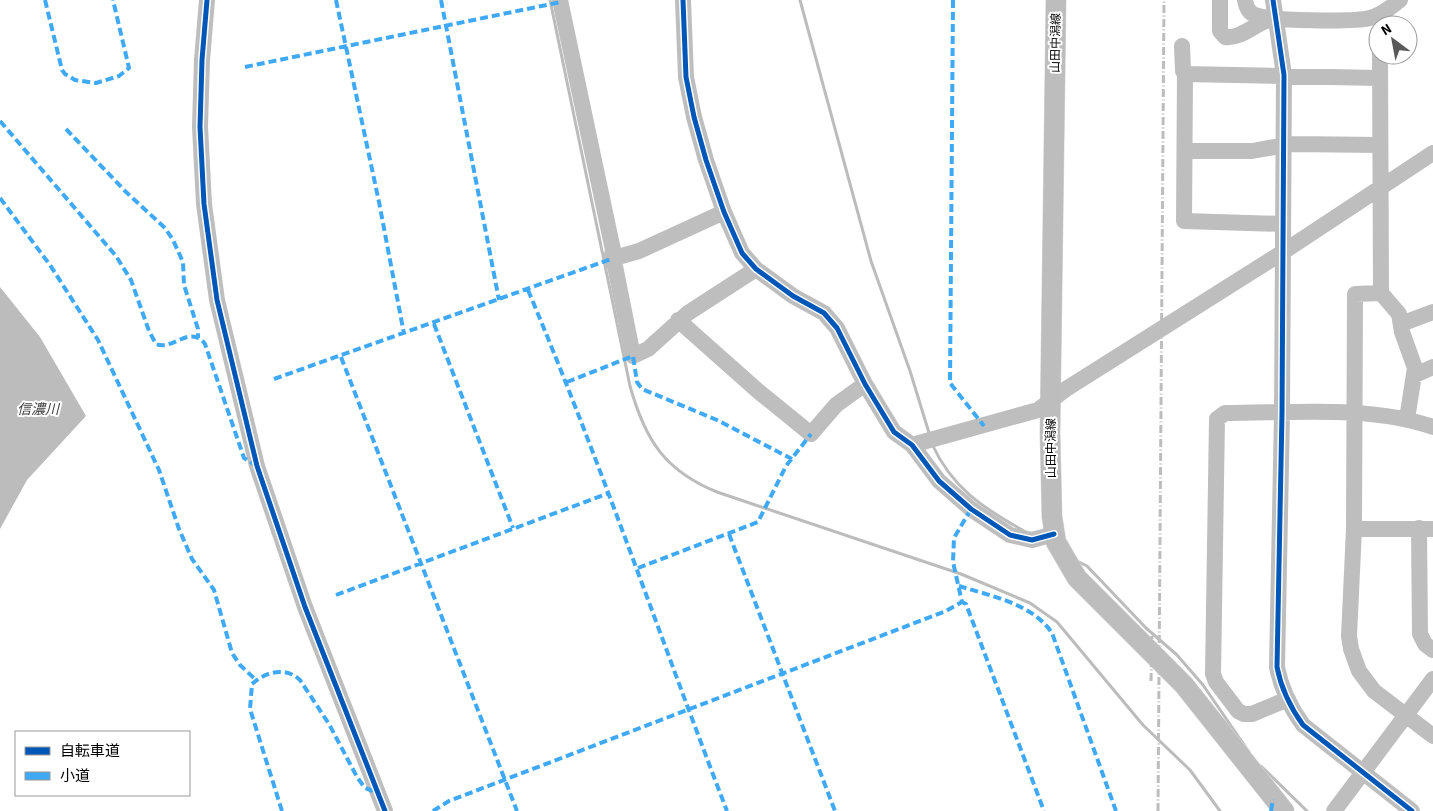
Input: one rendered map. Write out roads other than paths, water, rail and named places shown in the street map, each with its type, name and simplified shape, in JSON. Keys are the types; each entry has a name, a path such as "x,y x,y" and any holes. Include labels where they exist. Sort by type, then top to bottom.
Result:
{"main road":[{"name":"山田中潟線","path":"1056,0 1050,458 1054,534 1065,560 1077,578 1184,685 1284,811"}],"street":[{"path":"207,0 200,127 204,204 217,300 257,466 304,607 385,811"},
{"path":"560,0 613,250 611,259 615,266 633,356 648,349 678,320 756,269"},
{"path":"683,0 686,77 706,160 736,242 756,269 793,296 824,313 837,328 865,384 894,432 912,445 939,481 971,509 1010,535 1032,540 1054,534"},
{"path":"1220,0 1220,31 1225,37 1240,36 1253,26 1275,19"},
{"path":"1245,0 1247,8 1256,15 1275,19 1370,18 1400,0"},
{"path":"1273,0 1284,75 1282,413 1277,667 1280,683 1294,714 1307,730 1412,811"},
{"path":"1182,46 1183,71 1185,74 1184,221 1186,223 1283,224"},
{"path":"1380,65 1381,293 1399,314 1415,368 1407,419"},
{"path":"1185,74 1379,78"},
{"path":"1185,151 1252,151 1284,146 1380,145"},
{"path":"912,445 1038,410 1381,189 1433,153"},
{"path":"611,259 639,251 724,212"},
{"path":"1381,293 1355,294 1354,529 1349,636 1351,649 1359,671 1374,691 1405,717 1433,736"},
{"path":"1401,324 1433,312"},
{"path":"678,320 758,391 812,434 836,405 865,384"},
{"path":"1415,375 1433,367"},
{"path":"1288,699 1252,714 1244,714 1238,711 1232,704 1216,682 1213,674 1217,419 1225,413 1354,413 1407,419 1433,427"},
{"path":"1354,529 1426,528 1420,634 1425,644 1433,650"},
{"path":"1334,811 1433,679"}],"water":[{"name":"信濃川","path":"0,287 40,337 86,416 27,480 0,529"}],"waterway":[{"path":"550,0 630,386 650,438 660,451 684,474 699,484 717,492 961,574 1030,603 1057,622 1143,725 1190,770 1220,811"},
{"path":"800,0 871,261 910,371 930,436"},
{"path":"932,444 949,473 959,485 982,505 1024,531"},
{"path":"1077,561 1087,566 1146,628 1177,655 1203,685 1249,752"},
{"path":"1261,766 1307,811"}],"railway":[{"path":"1158,811 1164,0"},
{"path":"1151,681 1152,636"}]}
